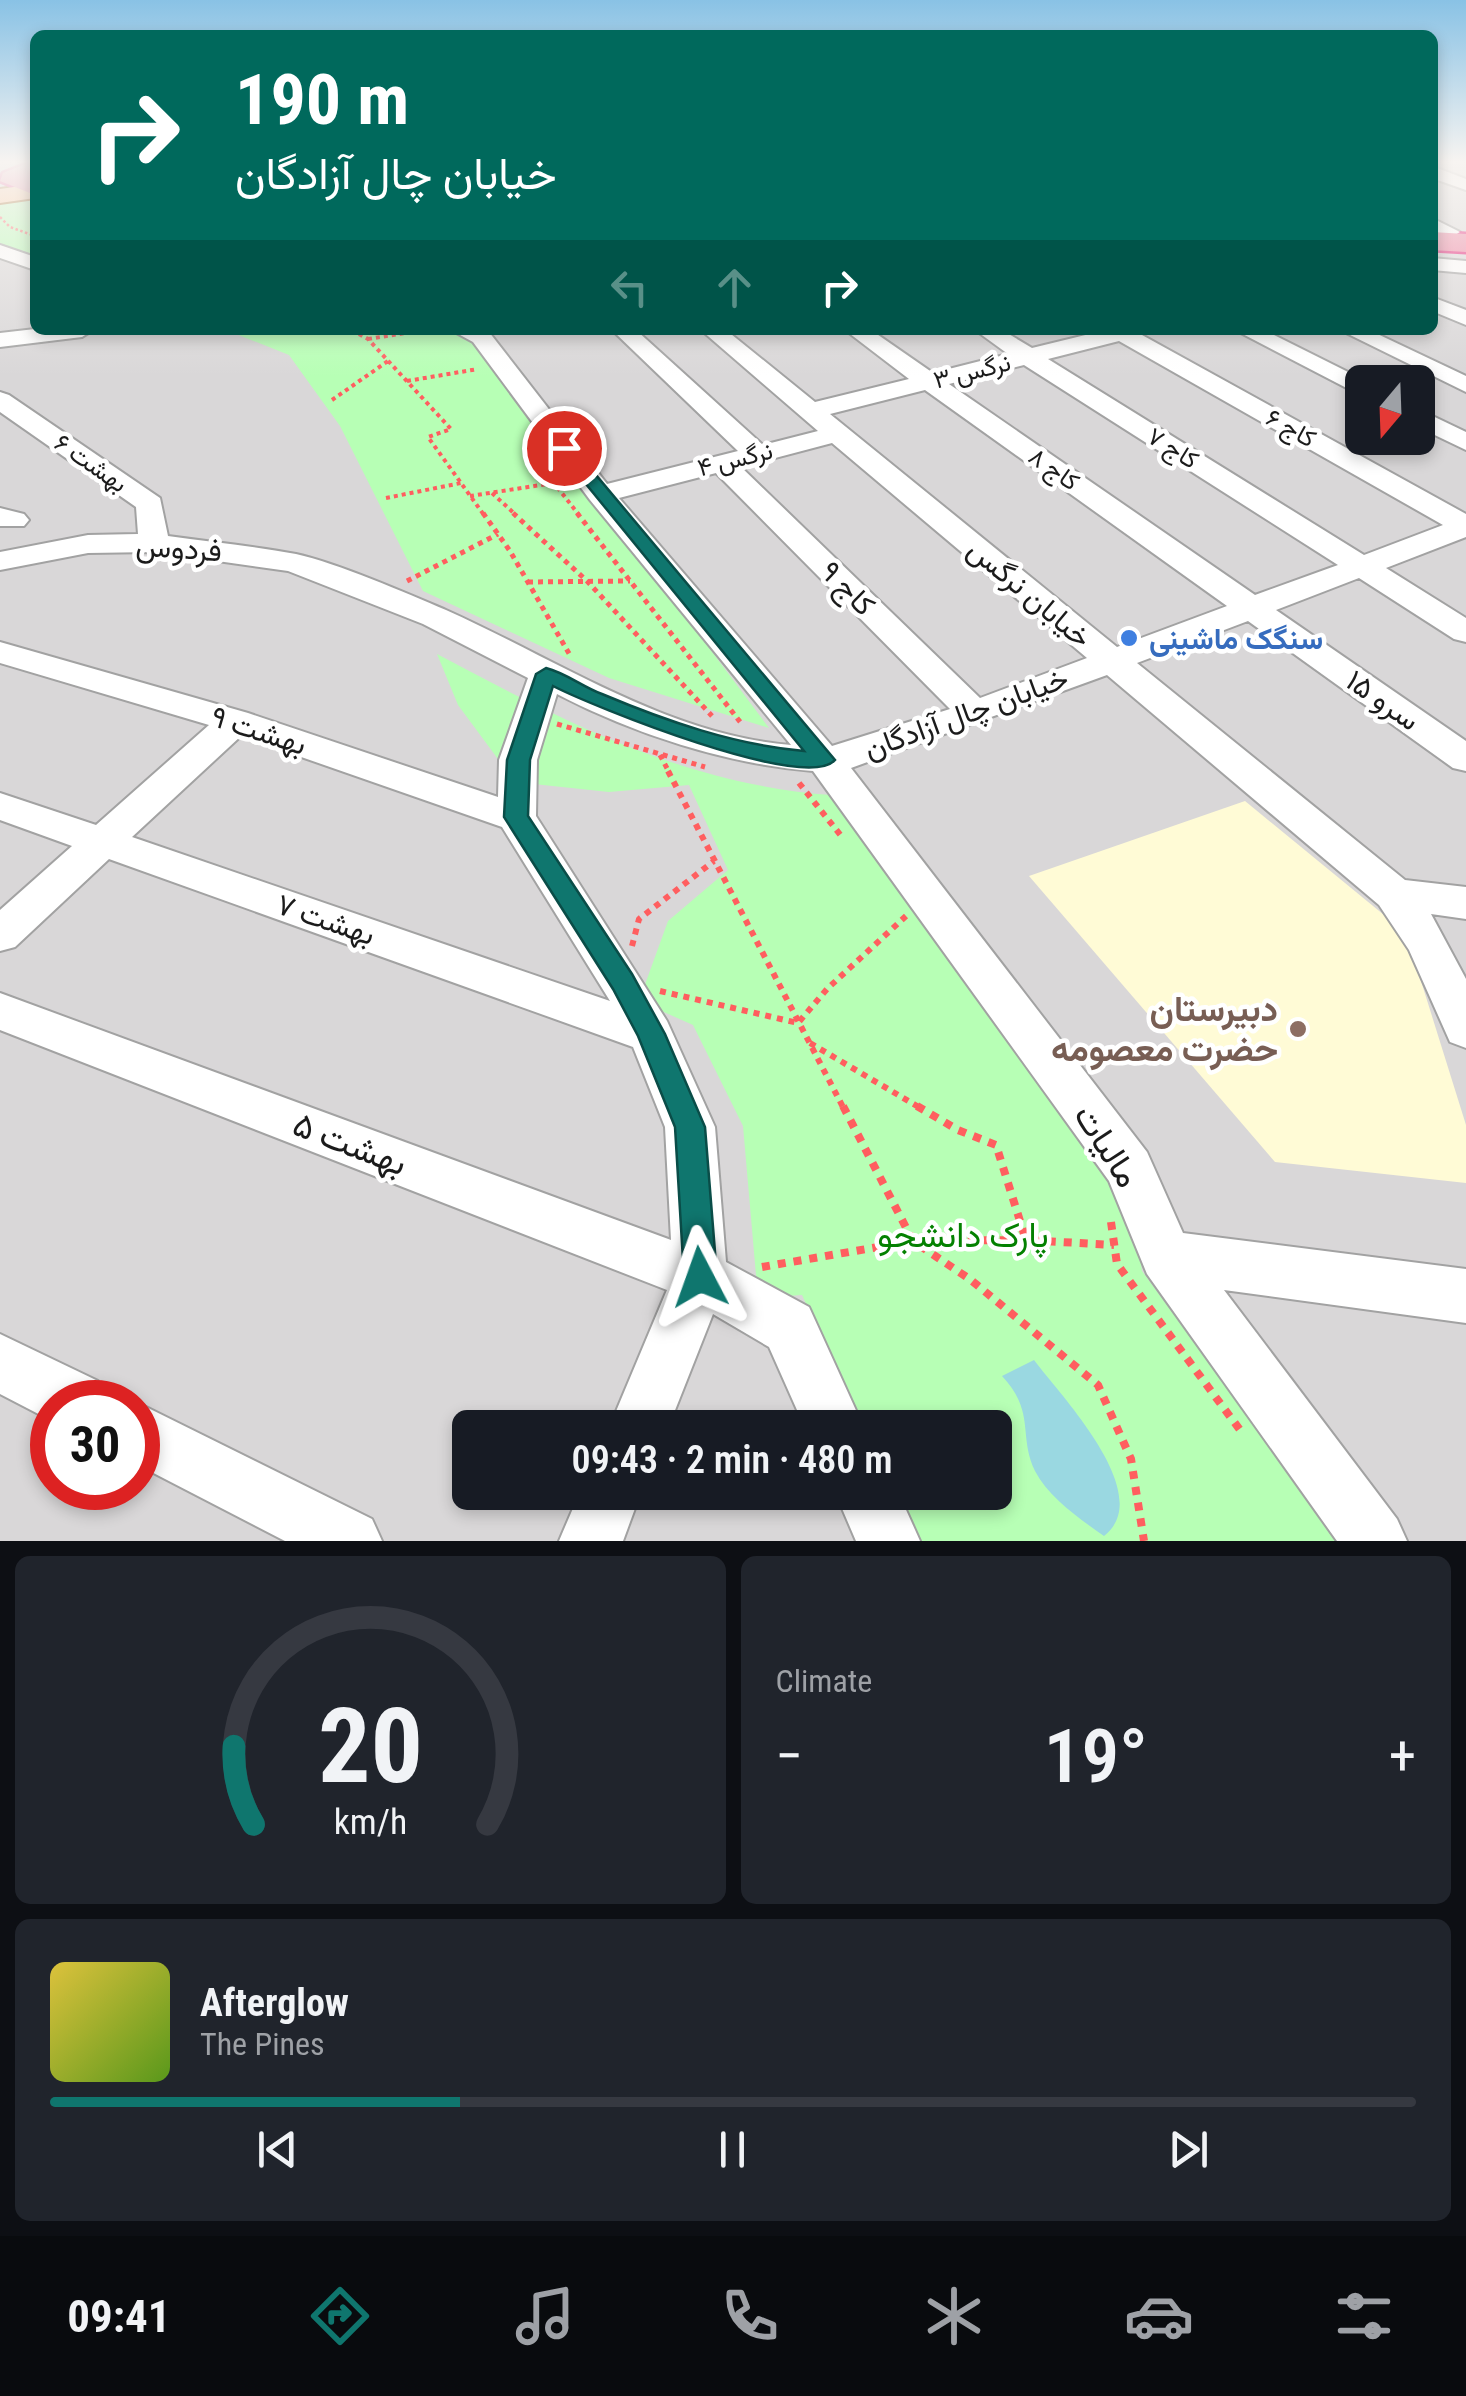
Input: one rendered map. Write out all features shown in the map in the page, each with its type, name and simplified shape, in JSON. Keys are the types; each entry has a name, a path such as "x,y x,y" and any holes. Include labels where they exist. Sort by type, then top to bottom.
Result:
{"street":[{"path":"0,251 30,262"},
{"path":"1438,265 1466,267"},
{"path":"1438,306 1466,318"},
{"path":"0,340 41,335"},
{"name":"مالیات","path":"476,335 481,337 586,486 912,913 1130,1168 1140,1250 1375,1541"},
{"path":"628,335 757,454"},
{"name":"خیابان نرگس","path":"718,335 1394,894 1428,944 1466,1029"},
{"name":"کاج ۸","path":"863,335 1251,608"},
{"name":"کاج ۷","path":"994,335 1466,632"},
{"name":"نرگس ۳","path":"810,411 1109,335"},
{"name":"کاج ۶","path":"1131,335 1466,527"},
{"path":"1256,335 1345,381"},
{"path":"1361,335 1466,385"},
{"name":"بهشت ۶","path":"0,400 150,504 154,543"},
{"path":"1435,426 1466,442"},
{"name":"نرگس ۴","path":"586,486 632,485 838,434"},
{"name":"کاج ۹","path":"722,463 974,713"},
{"name":"خیابان چال آزادگان","path":"356,585 559,666 593,698 803,770 974,713 1466,527"},
{"name":"فردوس","path":"0,561 88,544 154,543 264,557 356,585"},
{"name":"سرو ۱۵","path":"1251,608 1466,758"},
{"name":"بهشت ۹","path":"0,652 235,721 516,817"},
{"path":"559,666 518,760 516,817 622,982 651,1034 690,1127 700,1277 645,1410"},
{"path":"0,935 235,721"},
{"name":"بهشت ۷","path":"0,806 651,1034"},
{"path":"1394,894 1466,902"},
{"name":"بهشت ۵","path":"0,1011 700,1277 789,1327 827,1410"},
{"path":"1140,1250 1466,1296"},
{"path":"0,1364 32,1380"},
{"path":"160,1444 350,1541"},
{"path":"591,1541 604,1510"},
{"path":"873,1510 888,1541"}],"path":[{"path":"361,335 450,429 428,437 528,582 559,666"},
{"path":"368,339 393,335"},
{"path":"332,400 388,361"},
{"path":"407,381 501,364"},
{"path":"386,498 461,483"},
{"path":"554,483 744,723 695,711"},
{"path":"470,496 554,483 586,486"},
{"path":"492,493 587,581 712,716"},
{"path":"424,590 406,581 498,534"},
{"path":"528,582 632,581"},
{"path":"648,718 660,754 714,862 914,1241 971,1280 1098,1385 1131,1458 1144,1541"},
{"path":"550,722 715,768"},
{"path":"803,770 800,783 846,842"},
{"path":"714,862 638,919 622,982 798,1024"},
{"path":"798,1024 827,989 912,913"},
{"path":"807,1042 958,1130 996,1145 1026,1240"},
{"path":"1109,1208 1140,1250"},
{"path":"758,1267 914,1241 1026,1240 1140,1250"},
{"path":"1140,1250 1117,1264 1254,1449"}],"shaded area":[{"path":"0,232 30,232 30,335 1438,335 1438,232 1466,232 1466,1541 0,1541"},
{"name":"دبیرستان حضرت معصومه","path":"1245,801 1406,933 1466,1125 1466,1183 1275,1162 1029,876"}],"green space":[{"path":"0,232 30,232 30,257 0,246"},
{"path":"239,335 477,338 769,728 609,678 423,591 340,426 289,355"},
{"name":"پارک دانشجو","path":"437,654 626,746 725,778 830,795 1128,1168 1142,1271 1340,1541 914,1541 900,1510 1012,1510 1012,1410 854,1410 802,1295 758,1298 743,1126 693,1025 639,1001 668,921 728,870 689,785 609,792 515,782 458,705"}],"water":[{"path":"1034,1360 1082,1421 1112,1472 1119,1496 1117,1518 1104,1536 1057,1499 1035,1471 1019,1401 1002,1376"}],"place":[{"name":"سنگک ماشینی","path":"1129,638"},
{"name":"دبیرستان حضرت معصومه","path":"1298,1029"}],"route":[{"path":"564,448 824,760 764,755 700,738 593,698 546,674 518,760 516,817 622,982 651,1034 690,1127 700,1277"}]}
